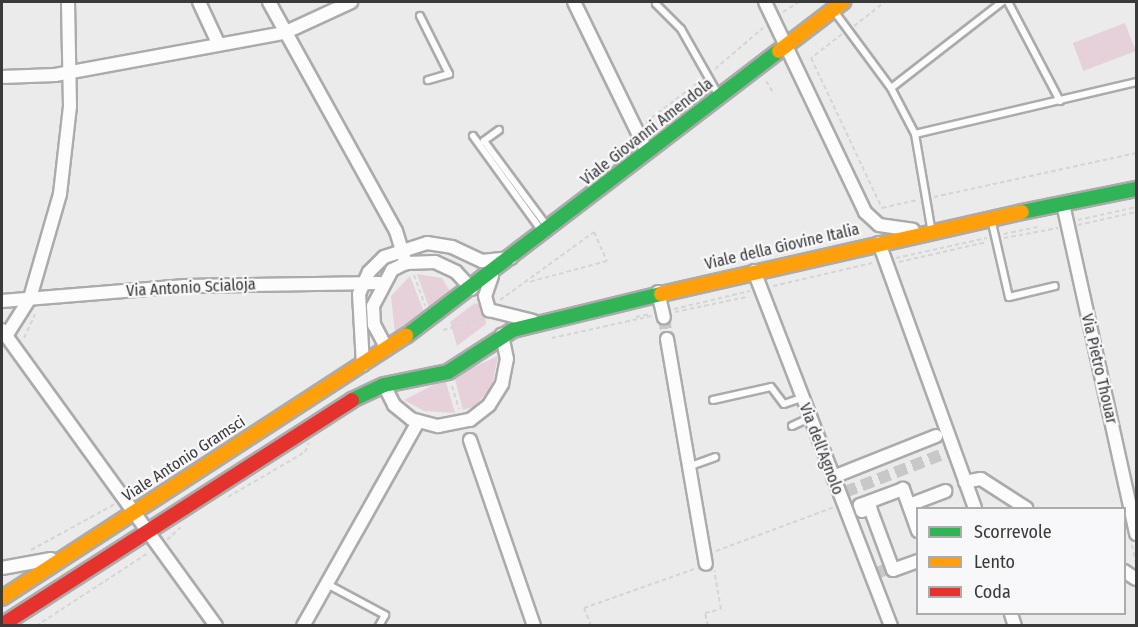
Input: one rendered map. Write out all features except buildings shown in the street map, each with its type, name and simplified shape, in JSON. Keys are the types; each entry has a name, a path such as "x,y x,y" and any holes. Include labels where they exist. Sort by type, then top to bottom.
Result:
{"main road":[{"name":"Viale Giovanni Amendola","path":"387,349 472,289 838,5"},
{"name":"Viale della Giovine Italia","path":"448,373 502,335 536,322 658,291 1137,189"},
{"name":"Viale Antonio Gramsci","path":"2,598 134,510 387,349"},
{"path":"2,625 336,408 384,385 448,373"}],"street":[{"path":"68,2 71,73 60,194 30,298 4,333 216,626"},
{"path":"200,2 218,44"},
{"path":"269,2 402,247 406,263"},
{"path":"2,77 71,73 284,33 351,2"},
{"path":"574,2 647,152"},
{"path":"765,2 865,212 879,225 929,232"},
{"name":"Via Pietro Thouar","path":"1063,204 1137,534"},
{"path":"879,243 890,262 942,434 975,507"},
{"path":"363,365 356,314 363,283 376,264 402,247 438,244 482,261 512,258"},
{"path":"387,349 373,317 381,283 406,263 442,264 472,289"},
{"name":"Via dell'Agnolo","path":"754,271 832,477 874,574 891,626"},
{"path":"494,272 485,296 492,312 536,322"},
{"name":"Via Antonio Scialoja","path":"2,301 185,286 381,283"},
{"path":"658,291 663,316"},
{"path":"384,385 399,410 418,422 454,425 486,409 503,380 502,335"},
{"path":"667,339 687,467 705,560"},
{"path":"303,626 418,422"},
{"path":"832,477 942,434"},
{"path":"470,440 534,626"},
{"path":"965,482 981,479 1024,507"},
{"path":"916,525 903,489 860,505 862,511 870,508 893,570 916,562"},
{"path":"909,505 945,491"},
{"path":"2,568 67,554"}],"lane":[{"path":"891,88 1002,2"},
{"path":"1008,2 1060,101"},
{"path":"656,4 681,29 719,96"},
{"path":"838,5 891,88 915,134 929,232"},
{"path":"420,16 449,74 428,80"},
{"path":"915,134 1137,82"},
{"path":"499,130 484,141 546,231"},
{"path":"473,136 546,231"},
{"path":"992,219 1009,297 1055,286"},
{"path":"713,400 771,387 784,404 801,398"},
{"path":"792,426 809,418"},
{"path":"687,467 715,458"},
{"path":"327,584 385,615 379,626"}],"path":[{"path":"783,13 799,2"},
{"path":"743,47 750,56"},
{"path":"811,58 882,208 1137,153"},
{"path":"766,81 774,94"},
{"path":"769,287 995,238 1068,225 1137,207"},
{"path":"890,262 995,238 1137,212"},
{"path":"434,333 471,326 492,312 502,296 529,282 594,232 607,261 529,282"},
{"path":"414,275 426,310"},
{"path":"540,340 746,297"},
{"path":"448,373 461,413"},
{"path":"220,497 235,496 305,452 310,441"},
{"path":"591,626 584,608 845,503"},
{"path":"25,551 67,534 109,508"},
{"path":"36,626 178,533 184,521"}],"shaded area":[{"path":"1125,23 1136,51 1083,71 1073,43"},
{"path":"417,274 442,278 451,293 429,308"},
{"path":"410,276 424,312 395,333 391,296"},
{"path":"475,303 484,306 486,324 457,346 450,322"},
{"path":"498,356 492,386 475,406 463,410 454,376"},
{"path":"445,379 455,413 424,411 404,400"}],"tunnel":[{"path":"664,317 667,339"},
{"path":"845,492 948,452"},
{"path":"877,573 892,567"}],"traffic: fast":[{"path":"406,336 779,51"},
{"path":"1022,212 1136,189"},
{"path":"352,400 384,385 448,372 513,330 661,294"}],"traffic: slow":[{"path":"779,51 843,2"},
{"path":"661,294 1022,212"},
{"path":"2,598 406,336"}],"traffic: jam":[{"path":"2,625 352,400"}]}
